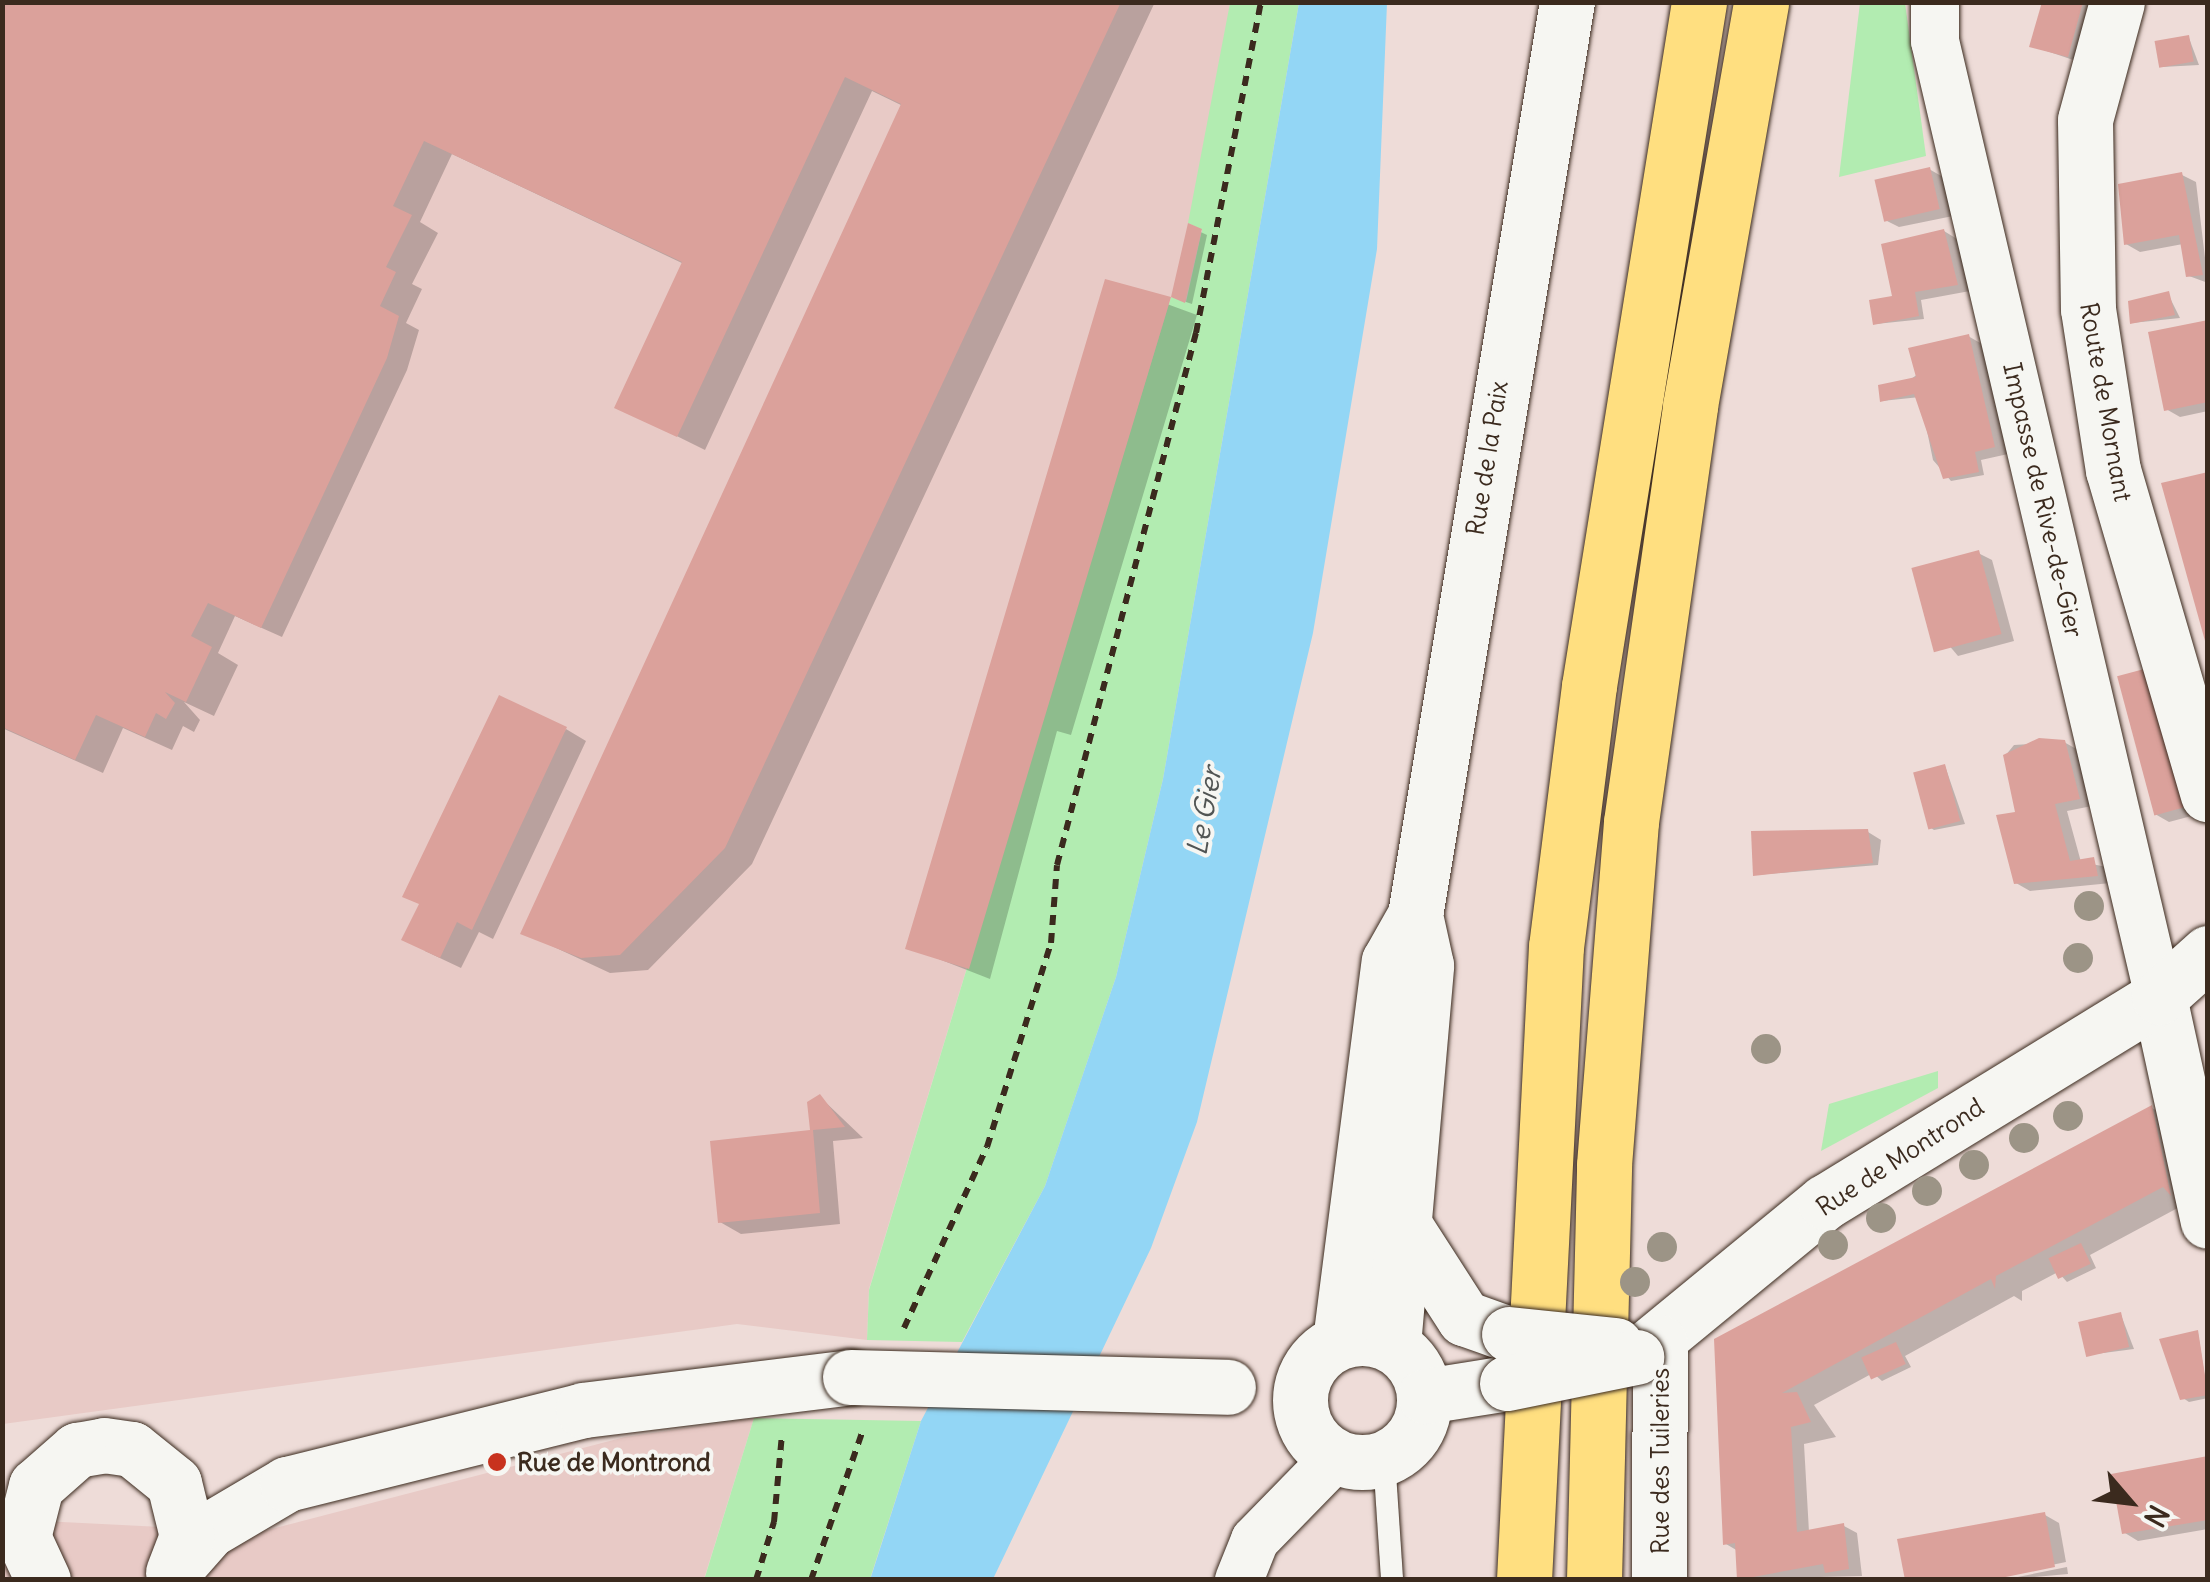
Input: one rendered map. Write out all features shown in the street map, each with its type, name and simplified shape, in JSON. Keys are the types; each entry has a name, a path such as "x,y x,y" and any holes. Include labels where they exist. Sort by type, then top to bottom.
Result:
{"highway":[{"path":"1524,1580 1556,947 1589,686 1700,2"},
{"path":"1594,1580 1604,1165 1630,822 1760,2"}],"main road":[{"name":"Rue de la Paix","path":"1366,1343 1389,962 1415,915 1568,2"},
{"name":"Route de Mornant","path":"2117,2 2085,120 2088,308 2113,470 2208,794"},
{"name":"Rue de la Paix","path":"1366,1343 1404,1224 1426,966 1415,915"},
{"path":"2208,954 2159,997 2208,1222"},
{"name":"Rue de Montrond","path":"1425,1396 1502,1367 1640,1348 1825,1202 2159,997"},
{"path":"1404,1224 1464,1318 1502,1367"},
{"path":"1366,1343 1415,1367 1425,1396 1415,1434 1360,1458 1308,1431 1300,1395 1312,1362 1366,1343"},
{"name":"Rue des Tuileries","path":"1640,1348 1659,1580"},
{"path":"173,1572 209,1530 287,1484 583,1410 788,1378 1228,1387 1300,1395"},
{"path":"23,1547 28,1470 104,1446 198,1479 287,1484"},
{"path":"156,1462 185,1508 173,1572"}],"street":[{"name":"Impasse de Rive-de-Gier","path":"1934,2 1935,41 2159,997"},
{"path":"1239,1580 1255,1540 1360,1458"}],"lane":[{"path":"1360,1458 1392,1580"}],"path":[{"path":"899,1341 987,1147 1050,942 1057,865 1196,333 1261,2"},
{"path":"756,1580 774,1522 788,1378"},
{"path":"811,1580 863,1430"}],"shaded area":[{"path":"2,3 1230,3 1185,303 1171,298 869,1289 867,1340 737,1324 3,1424"},
{"path":"754,1418 704,1579 3,1580 3,1519 260,1532 625,1437"}],"green space":[{"path":"1230,3 1299,3 1163,779 1116,977 1045,1186 962,1342 867,1340 869,1290 1171,297 1186,302 1202,230 1188,223"},
{"path":"1860,3 1905,3 1926,156 1839,177"},
{"path":"1938,1071 1938,1088 1821,1151 1829,1104"},
{"path":"754,1418 921,1421 870,1579 704,1580"}],"water":[{"name":"Le Gier","path":"1299,3 1387,3 1377,249 1313,633 1197,1122 1151,1248 993,1579 870,1580 921,1421 1045,1186 1116,977 1163,779"}],"building":[{"path":"2,2 1121,2 725,848 620,955 581,958 520,934 901,104 845,77 677,437 614,408 682,262 424,141 393,206 412,215 386,267 396,272 380,306 399,316 387,358 261,628 208,603 191,636 212,647 186,702 165,692 175,703 166,719 156,713 145,737 96,715 75,760 2,727"},
{"path":"2042,2 2083,2 2068,57 2029,47"},
{"path":"2189,35 2194,62 2159,68 2155,41"},
{"path":"1930,167 1940,209 1884,222 1874,180"},
{"path":"2182,172 2203,275 2186,277 2179,235 2124,245 2118,184"},
{"path":"1188,223 1202,229 1185,303 1171,297"},
{"path":"1944,229 1958,285 1915,292 1919,316 1873,325 1869,300 1892,296 1881,244"},
{"path":"1105,279 1171,297 969,969 905,949"},
{"path":"2169,291 2175,315 2130,324 2128,301"},
{"path":"2208,320 2208,402 2164,411 2148,332"},
{"path":"1969,334 1995,447 1975,452 1979,472 1943,479 1914,394 1880,402 1878,385 1916,377 1908,348"},
{"path":"2208,472 2208,648 2207,648 2161,483"},
{"path":"1979,550 2002,634 1934,652 1911,568"},
{"path":"2148,668 2185,807 2154,815 2117,676"},
{"path":"499,695 567,727 472,930 457,922 440,958 401,940 419,904 402,897"},
{"path":"2039,738 2065,740 2080,799 2055,804 2070,861 2094,857 2098,876 2014,884 1996,815 2015,812 2003,755"},
{"path":"1945,764 1960,821 1928,830 1913,773"},
{"path":"1868,829 1873,863 1753,876 1751,831"},
{"path":"820,1094 845,1127 813,1130 820,1213 718,1223 710,1141 810,1130 807,1102"},
{"path":"2152,1105 2171,1196 2163,1187 1996,1276 1995,1289 1991,1279 1782,1393 1797,1392 1811,1422 1791,1427 1797,1532 1844,1523 1849,1569 1825,1573 1823,1564 1737,1580 1735,1543 1723,1545 1714,1339"},
{"path":"2081,1243 2091,1264 2058,1279 2048,1258"},
{"path":"2121,1312 2129,1347 2086,1357 2078,1322"},
{"path":"2198,1330 2208,1395 2180,1400 2159,1339"},
{"path":"1896,1342 1906,1364 1871,1379 1861,1357"},
{"path":"2208,1456 2208,1520 2122,1534 2111,1474"},
{"path":"2045,1512 2055,1567 1991,1580 1905,1580 1897,1539"}],"place":[{"name":"Rue de Montrond","path":"497,1462"}]}
